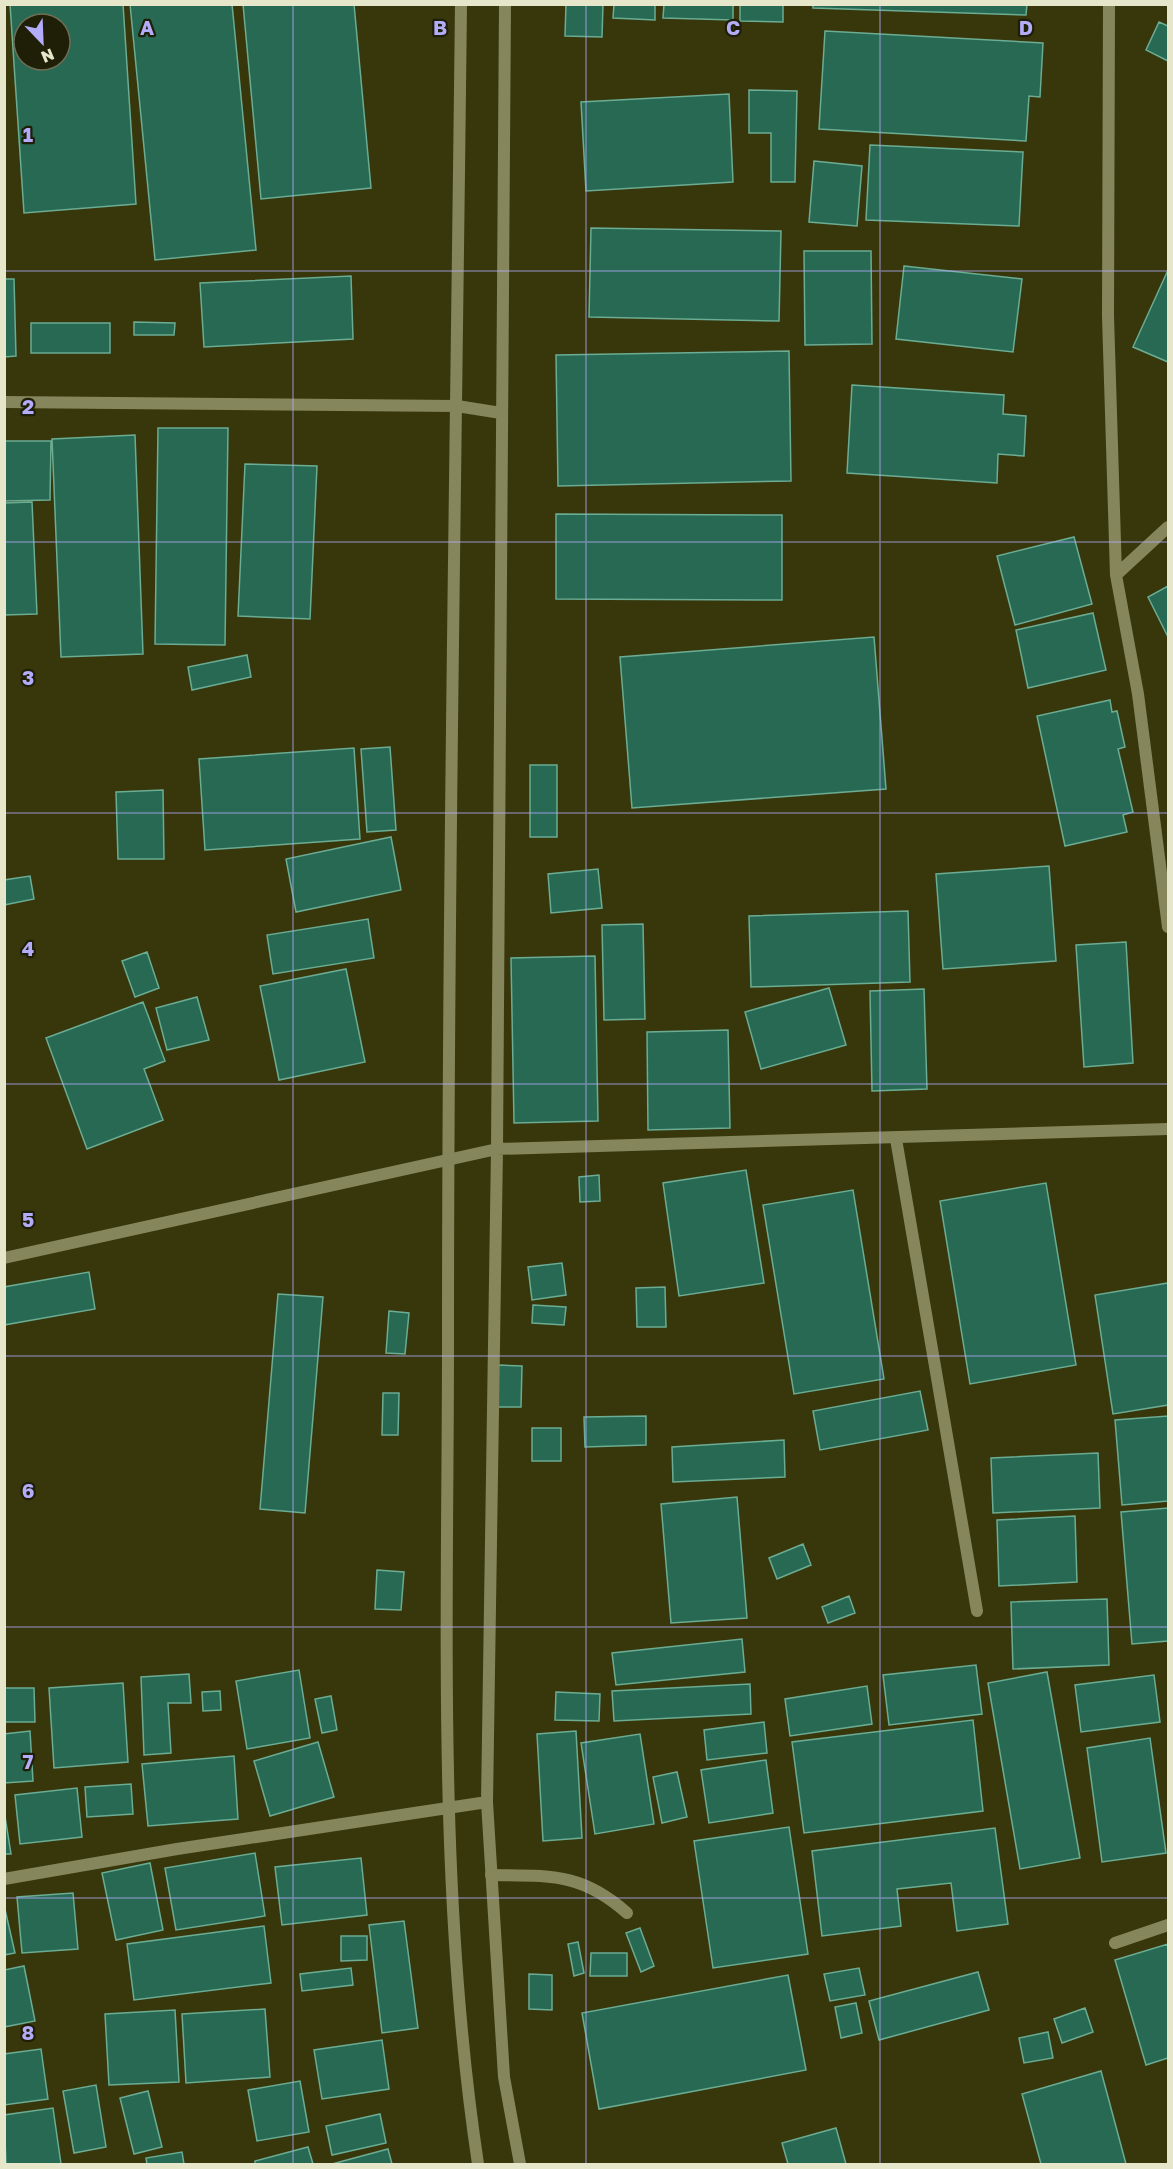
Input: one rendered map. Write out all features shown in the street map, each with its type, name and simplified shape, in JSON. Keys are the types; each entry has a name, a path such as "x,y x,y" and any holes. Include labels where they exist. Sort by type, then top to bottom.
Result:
{"street":[{"path":"461,4 448,1161 447,1808 465,2076 478,2164"},
{"path":"505,4 497,1149 487,1802 504,2077 520,2164"},
{"path":"1109,4 1108,316 1116,575 1138,694 1168,927"},
{"path":"4,402 457,406 501,413"},
{"path":"1116,575 1168,527"},
{"path":"4,1258 497,1149 896,1139 1168,1129"},
{"path":"896,1139 977,1611"},
{"path":"4,1879 177,1849 487,1802"},
{"path":"491,1875 561,1876 607,1895 627,1913"},
{"path":"1114,1943 1168,1925"}],"building":[{"path":"10,4 123,4 136,204 24,213 15,72 72,72 72,12 12,12 12,34"},
{"path":"130,4 232,4 256,250 155,260"},
{"path":"243,4 354,4 371,188 261,199"},
{"path":"566,4 603,4 602,37 565,36"},
{"path":"614,4 655,4 655,20 613,18"},
{"path":"664,4 733,4 733,20 663,18"},
{"path":"740,4 783,4 783,22 740,21"},
{"path":"813,4 1027,4 1026,15 813,8"},
{"path":"1159,22 1168,26 1168,61 1146,50"},
{"path":"825,31 1043,43 1040,97 1029,96 1026,141 819,129"},
{"path":"749,90 797,91 795,182 771,182 771,133 749,133"},
{"path":"729,94 733,182 586,191 581,102"},
{"path":"870,145 1023,152 1019,226 866,220"},
{"path":"814,161 862,166 857,226 809,222"},
{"path":"591,228 781,231 779,321 589,317"},
{"path":"804,251 871,251 872,344 805,345"},
{"path":"904,266 1022,279 1013,352 896,339"},
{"path":"1168,270 1168,362 1133,347"},
{"path":"351,276 353,339 204,347 200,283"},
{"path":"4,279 14,279 16,356 4,357"},
{"path":"134,322 175,323 174,335 134,335"},
{"path":"31,323 110,323 110,353 31,353"},
{"path":"789,351 791,481 558,486 556,355"},
{"path":"852,385 1004,395 1003,414 1026,416 1024,456 998,454 997,483 847,473"},
{"path":"158,428 228,428 225,645 155,644"},
{"path":"135,435 143,654 61,657 52,439"},
{"path":"4,441 51,441 50,500 4,501"},
{"path":"245,464 317,466 310,619 238,616"},
{"path":"32,502 37,614 4,615 4,503"},
{"path":"556,514 782,515 782,600 556,599"},
{"path":"1074,537 1092,604 1015,625 997,556"},
{"path":"1168,586 1168,637 1148,597"},
{"path":"1093,613 1106,670 1028,688 1016,630"},
{"path":"874,637 886,789 632,808 620,657"},
{"path":"247,655 251,677 192,690 188,667"},
{"path":"1110,700 1112,712 1117,711 1125,747 1118,749 1133,812 1123,815 1127,832 1065,846 1037,716"},
{"path":"390,747 396,830 367,832 361,749"},
{"path":"354,748 360,839 205,850 199,759"},
{"path":"530,765 557,765 557,837 530,837"},
{"path":"163,790 164,859 118,859 116,792"},
{"path":"391,837 401,890 296,912 286,859"},
{"path":"1049,866 1056,961 943,969 936,874"},
{"path":"598,869 602,908 551,913 548,874"},
{"path":"30,876 34,899 4,905 4,880"},
{"path":"908,911 910,982 751,987 749,916"},
{"path":"368,919 374,958 273,974 267,935"},
{"path":"643,924 645,1019 604,1020 602,925"},
{"path":"1126,942 1133,1063 1084,1067 1076,945"},
{"path":"147,952 159,988 135,997 122,961"},
{"path":"595,956 598,1121 514,1123 511,958"},
{"path":"346,969 365,1062 279,1080 260,986"},
{"path":"829,988 846,1045 761,1069 745,1012"},
{"path":"924,989 927,1089 872,1091 870,991"},
{"path":"197,997 209,1040 167,1050 156,1008"},
{"path":"143,1002 165,1061 144,1069 163,1120 87,1149 46,1038"},
{"path":"728,1030 730,1128 648,1130 647,1032"},
{"path":"746,1170 764,1283 679,1296 663,1183"},
{"path":"599,1175 600,1201 580,1202 579,1177"},
{"path":"1046,1183 1076,1365 970,1384 940,1201"},
{"path":"853,1190 884,1379 794,1394 763,1205"},
{"path":"562,1263 566,1295 532,1300 528,1267"},
{"path":"89,1272 95,1309 4,1325 4,1287"},
{"path":"1168,1283 1168,1405 1113,1414 1095,1295"},
{"path":"665,1287 666,1327 637,1327 636,1288"},
{"path":"278,1294 323,1297 305,1513 260,1509"},
{"path":"533,1305 566,1307 564,1325 532,1323"},
{"path":"389,1311 409,1313 405,1354 386,1353"},
{"path":"498,1365 522,1366 521,1407 497,1407"},
{"path":"920,1391 928,1430 820,1450 813,1411"},
{"path":"383,1393 399,1393 398,1435 382,1435"},
{"path":"646,1416 646,1445 585,1447 584,1417"},
{"path":"1168,1416 1168,1501 1122,1505 1115,1420"},
{"path":"532,1428 561,1428 561,1461 532,1461"},
{"path":"784,1440 785,1477 673,1482 672,1447"},
{"path":"1098,1453 1100,1508 993,1513 991,1458"},
{"path":"737,1497 747,1618 671,1623 661,1504"},
{"path":"1168,1508 1168,1641 1132,1644 1121,1512"},
{"path":"1075,1516 1077,1582 999,1586 997,1520"},
{"path":"803,1544 811,1565 777,1579 769,1558"},
{"path":"377,1570 404,1572 401,1610 375,1609"},
{"path":"849,1596 855,1613 828,1623 822,1607"},
{"path":"1107,1599 1109,1665 1013,1669 1011,1602"},
{"path":"742,1639 745,1672 616,1685 612,1653"},
{"path":"976,1665 982,1714 889,1725 883,1675"},
{"path":"299,1670 310,1738 247,1749 236,1681"},
{"path":"1047,1672 1080,1858 1020,1869 988,1683"},
{"path":"189,1674 191,1703 168,1703 171,1753 144,1755 141,1677"},
{"path":"1154,1675 1160,1722 1081,1732 1075,1685"},
{"path":"123,1683 128,1762 54,1768 49,1688"},
{"path":"750,1684 751,1714 614,1721 612,1691"},
{"path":"867,1686 872,1724 790,1736 785,1699"},
{"path":"4,1688 34,1688 35,1722 4,1722"},
{"path":"220,1691 221,1710 203,1711 202,1692"},
{"path":"556,1692 600,1694 599,1721 555,1720"},
{"path":"331,1696 337,1730 322,1733 315,1699"},
{"path":"973,1720 983,1811 804,1833 792,1742"},
{"path":"764,1722 767,1753 707,1760 704,1730"},
{"path":"30,1731 33,1781 4,1783 4,1734"},
{"path":"576,1731 582,1838 543,1841 537,1734"},
{"path":"640,1734 654,1824 595,1834 581,1743"},
{"path":"1150,1738 1166,1853 1102,1862 1087,1748"},
{"path":"318,1742 334,1797 270,1816 254,1761"},
{"path":"234,1756 238,1819 148,1826 142,1764"},
{"path":"766,1760 773,1813 709,1823 701,1770"},
{"path":"677,1772 687,1817 662,1823 653,1777"},
{"path":"131,1784 133,1814 87,1817 85,1787"},
{"path":"77,1788 82,1837 20,1844 15,1795"},
{"path":"4,1810 11,1854 4,1854"},
{"path":"789,1827 808,1954 713,1968 694,1841"},
{"path":"995,1828 1008,1924 957,1931 951,1883 897,1889 901,1926 822,1936 812,1851"},
{"path":"255,1853 265,1916 176,1930 165,1868"},
{"path":"361,1858 367,1915 282,1925 275,1867"},
{"path":"150,1863 163,1930 116,1940 102,1873"},
{"path":"73,1893 78,1949 22,1953 17,1897"},
{"path":"4,1905 15,1953 4,1955"},
{"path":"404,1921 418,2028 382,2033 369,1925"},
{"path":"264,1926 271,1983 134,2000 127,1944"},
{"path":"640,1928 654,1966 641,1972 626,1933"},
{"path":"341,1936 367,1936 367,1960 341,1961"},
{"path":"578,1942 584,1973 574,1976 568,1944"},
{"path":"1168,1944 1168,2058 1146,2065 1115,1960"},
{"path":"591,1953 627,1953 627,1976 590,1976"},
{"path":"24,1966 35,2021 4,2027 4,1970"},
{"path":"351,1968 353,1985 302,1991 300,1974"},
{"path":"859,1968 865,1995 830,2001 824,1974"},
{"path":"978,1972 989,2010 879,2040 869,2001"},
{"path":"529,1974 552,1975 552,2010 529,2009"},
{"path":"788,1975 806,2070 599,2109 582,2013"},
{"path":"856,2003 862,2033 841,2038 835,2007"},
{"path":"1085,2008 1093,2032 1062,2043 1054,2019"},
{"path":"265,2009 270,2077 186,2083 182,2014"},
{"path":"175,2010 179,2082 109,2085 105,2014"},
{"path":"1048,2032 1053,2058 1024,2063 1019,2038"},
{"path":"382,2040 389,2089 322,2099 314,2050"},
{"path":"41,2049 48,2099 4,2105 4,2054"},
{"path":"1101,2071 1126,2164 1041,2164 1022,2094"},
{"path":"300,2081 309,2132 257,2141 248,2090"},
{"path":"96,2085 106,2147 74,2153 63,2091"},
{"path":"148,2091 162,2147 134,2154 120,2098"},
{"path":"53,2108 61,2164 6,2164 4,2115"},
{"path":"380,2114 386,2143 332,2155 326,2126"},
{"path":"836,2128 846,2164 788,2164 782,2143"},
{"path":"308,2147 313,2164 255,2164 255,2161"},
{"path":"388,2149 392,2164 332,2164"},
{"path":"182,2152 184,2164 147,2164 146,2158"}]}
